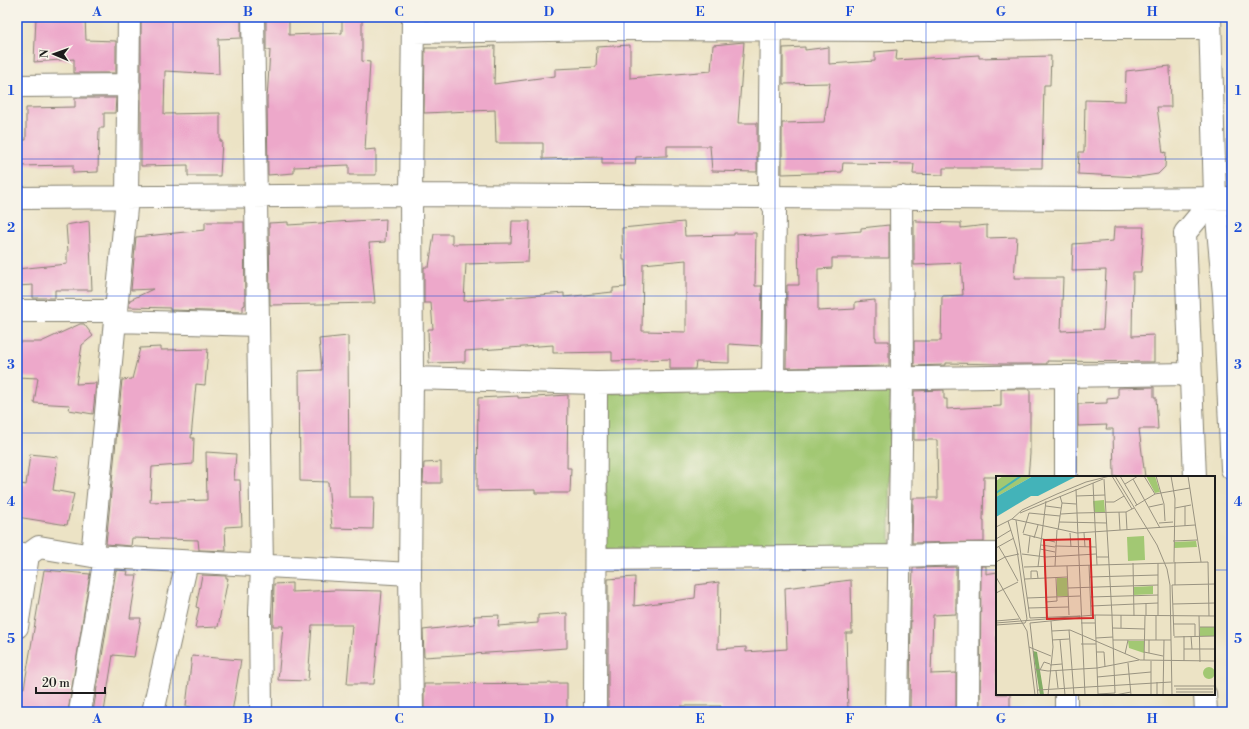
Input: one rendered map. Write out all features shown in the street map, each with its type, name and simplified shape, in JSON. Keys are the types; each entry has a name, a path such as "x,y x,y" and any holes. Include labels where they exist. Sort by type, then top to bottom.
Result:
{"street":[{"path":"80,712 98,557 116,316 128,198 129,17"},
{"path":"253,17 262,566 260,612 261,712"},
{"path":"771,23 769,197 775,209 773,381"},
{"path":"412,712 410,574 413,24 1210,23 1224,197 1224,294 1232,469"},
{"path":"17,86 129,85"},
{"path":"17,198 412,195 1100,199 1224,197"},
{"path":"897,712 902,379 901,197"},
{"path":"1224,197 1232,211"},
{"path":"1195,476 1185,233 1224,197"},
{"path":"17,311 258,325"},
{"path":"412,378 596,383 1190,374"},
{"path":"1066,376 1066,476"},
{"path":"595,712 596,383"},
{"path":"17,627 22,554 39,547 98,557 410,574"},
{"path":"968,712 969,554"},
{"path":"596,559 996,554"},
{"path":"153,712 187,562"},
{"path":"1066,695 1066,712"},
{"path":"1205,695 1206,712"}],"green space":[{"path":"891,388 890,548 605,550 607,393"}],"building":[{"path":"36,17 85,17 86,40 116,41 116,73 74,73 74,59 34,62"},
{"path":"141,17 241,17 241,38 218,39 219,74 165,71 164,114 220,113 220,141 222,141 220,176 188,176 188,165 141,166"},
{"path":"266,17 289,17 289,35 342,33 342,17 362,17 362,61 370,62 365,150 376,149 376,175 349,175 349,165 294,167 294,173 268,175 267,100 270,50 266,50"},
{"path":"744,42 738,123 757,123 757,172 712,171 710,146 667,146 667,156 636,157 635,164 602,164 602,157 543,159 543,143 496,143 495,110 424,113 425,48 495,46 494,84 555,76 555,69 596,67 597,47 630,45 630,78 711,71 713,45"},
{"path":"805,47 805,50 829,47 829,64 875,61 875,52 897,50 896,60 979,55 979,58 1051,56 1050,85 1044,85 1042,168 943,168 943,175 913,174 914,164 843,163 842,172 782,174 782,123 824,122 830,83 783,84 783,48"},
{"path":"1170,66 1171,107 1157,107 1163,153 1166,152 1165,167 1158,174 1139,177 1078,174 1079,152 1084,152 1085,100 1125,101 1126,71"},
{"path":"75,98 116,98 115,113 104,113 104,128 99,128 98,172 73,173 73,165 17,166 17,140 26,140 26,108 75,107"},
{"path":"386,219 385,242 369,243 375,303 270,305 269,223 288,222 288,225"},
{"path":"917,219 917,222 961,223 961,228 987,225 987,238 1017,237 1014,278 1063,278 1061,331 1103,329 1106,270 1072,271 1073,244 1113,241 1114,227 1144,227 1141,272 1133,272 1132,336 1154,335 1154,362 1047,361 1047,364 946,363 946,365 914,366 914,341 941,341 942,296 963,295 961,263 914,265 914,220"},
{"path":"89,221 92,290 55,290 55,298 33,298 33,285 17,286 17,269 67,264 68,252 66,225"},
{"path":"512,221 530,221 528,262 466,264 464,301 564,293 564,297 613,292 613,288 626,287 622,228 684,222 685,236 756,233 755,286 762,286 761,346 729,344 729,363 696,362 695,369 670,369 670,359 612,361 612,352 553,353 553,345 465,351 465,362 429,363 428,329 433,329 431,303 424,303 424,267 429,267 434,234 452,234 452,244 511,243","holes":["686,260 686,332 642,331 643,264"]},
{"path":"205,222 244,222 245,305 243,306 243,312 170,310 170,308 129,307 130,300 153,289 131,290 136,237 205,230"},
{"path":"889,225 889,258 832,258 832,268 818,269 818,311 855,309 855,302 875,300 875,337 876,341 889,341 889,366 786,368 787,285 799,285 798,236 861,231 861,228"},
{"path":"80,324 84,324 93,336 82,345 76,384 96,383 93,414 69,410 70,405 34,403 38,378 17,377 17,342 41,342"},
{"path":"348,336 349,497 374,497 373,529 332,528 328,482 300,481 299,371 322,370 319,339"},
{"path":"161,347 161,350 208,349 205,385 196,384 191,438 194,438 193,464 152,467 150,502 207,500 206,452 236,454 234,480 240,480 242,526 225,527 226,551 199,550 198,540 132,538 131,546 106,544 122,380 132,379 140,348"},
{"path":"1154,387 1158,429 1139,429 1145,476 1114,476 1113,429 1106,429 1107,425 1078,426 1078,404 1107,403 1107,399 1118,398 1118,388"},
{"path":"1001,389 1030,389 1030,454 1028,476 984,477 984,542 912,543 913,498 938,498 937,440 914,440 914,391 944,390 944,399 947,399 947,409 1001,406"},
{"path":"568,395 567,468 571,468 570,493 535,493 535,490 477,491 478,398 518,396 518,398"},
{"path":"30,454 58,457 53,490 74,494 67,525 17,517 17,483 26,485"},
{"path":"441,462 441,483 423,483 424,463"},
{"path":"981,566 986,566 986,574 996,572 996,695 1010,695 1010,712 980,712"},
{"path":"956,567 956,614 933,615 931,674 956,673 956,712 910,712 911,598 913,568"},
{"path":"44,570 90,574 68,712 17,712 17,687 24,688"},
{"path":"116,570 128,571 127,575 137,575 130,618 141,618 134,657 113,655 104,712 93,712"},
{"path":"202,575 226,576 226,578 228,578 218,627 195,628 199,608 196,607"},
{"path":"635,577 634,606 695,598 696,585 719,582 718,649 746,647 746,652 787,649 785,588 851,580 852,633 846,633 848,712 720,712 721,706 681,706 681,712 608,712 608,579"},
{"path":"292,583 292,592 336,590 382,591 374,684 347,684 352,625 312,625 308,681 278,680 283,626 273,626 274,584"},
{"path":"567,613 567,648 424,657 423,630 475,624 474,616 499,615 498,626 538,623 538,615"},
{"path":"192,656 241,660 232,712 214,712 186,706"},
{"path":"567,683 567,712 537,712 537,708 461,712 424,712 424,684"}]}
